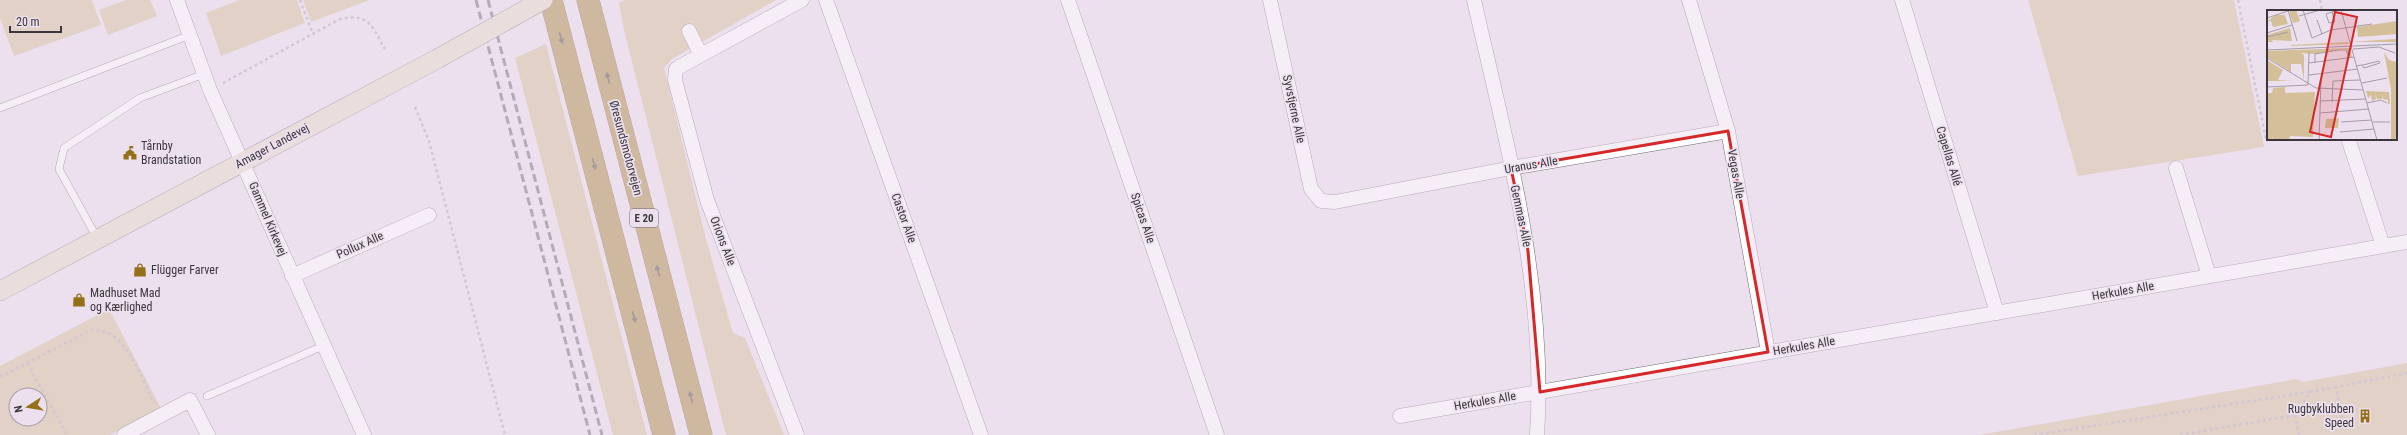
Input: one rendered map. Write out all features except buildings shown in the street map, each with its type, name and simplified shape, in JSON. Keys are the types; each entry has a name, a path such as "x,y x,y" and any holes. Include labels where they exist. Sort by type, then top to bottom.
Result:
{"highway":[{"path":"551,0 664,435"},
{"name":"Øresundsmotorvejen","path":"588,0 701,435"}],"street":[{"name":"Gammel Kirkevej","path":"178,0 210,90 364,435"},
{"name":"Amager Landevej","path":"0,291 437,59 543,0"},
{"name":"Orions Alle","path":"797,435 707,200 675,80 676,69 802,0"},
{"name":"Castor Alle","path":"826,0 981,435"},
{"name":"Spicas Alle","path":"1068,0 1217,435"},
{"name":"Syvstjerne Alle","path":"1270,0 1312,189 1321,201 1335,202"},
{"name":"Gemmas Alle","path":"1474,0 1529,258 1536,309 1540,392 1538,435"},
{"name":"Vegas Alle","path":"1689,0 1728,131 1768,352"},
{"name":"Capellas Allé","path":"1902,0 1997,313"},
{"path":"689,32 701,55"},
{"name":"Uranus Alle","path":"1335,202 1511,168 1728,131"},
{"path":"2349,141 2383,246"},
{"path":"2176,168 2208,276"},
{"name":"Pollux Alle","path":"292,276 429,214"},
{"name":"Herkules Alle","path":"1400,416 2407,242"},
{"path":"124,435 190,400 208,435"}],"lane":[{"path":"0,108 190,35"},
{"path":"97,240 59,169 64,148 140,98 204,74"},
{"path":"207,396 323,346"}],"path":[{"path":"300,0 313,34"},
{"path":"2238,0 2267,138"},
{"path":"2320,0 2322,10"},
{"path":"210,90 340,19 356,16 369,22 385,50"},
{"path":"415,107 429,141 505,435"},
{"path":"0,376 91,330 105,330 121,341 161,416"},
{"path":"27,363 67,435"},
{"path":"2034,435 2310,392 2407,373"},
{"path":"2336,387 2343,424"},
{"path":"2299,435 2295,415 2310,392"},
{"path":"2180,435 2295,415"}],"highlighted area":[{"path":"1728,131 1768,352 1540,392 1528,251 1511,168"}],"shaded area":[{"path":"0,0 92,0 101,25 14,56 0,18"},
{"path":"126,0 150,0 157,16 108,35 99,10"},
{"path":"239,0 297,0 305,23 221,56 206,13"},
{"path":"303,0 370,0 311,22"},
{"path":"625,0 776,0 672,59 664,68 706,239 733,333 745,338 784,435 726,435 624,30 619,3"},
{"path":"2028,0 2234,0 2264,147 2078,176"},
{"path":"546,44 647,435 613,435 515,58"},
{"path":"109,309 161,408 110,435 0,435 0,366"},
{"path":"2407,363 2407,435 1979,435 2296,379 2303,382"}],"railway":[{"path":"476,0 590,435"},
{"path":"488,0 602,435"}],"place":[{"name":"Tårnby Brandstation","path":"130,153"},
{"name":"Flügger Farver","path":"140,270"},
{"name":"Madhuset Mad og Kærlighed","path":"79,300"},
{"name":"Rugbyklubben Speed","path":"2365,416"}]}
